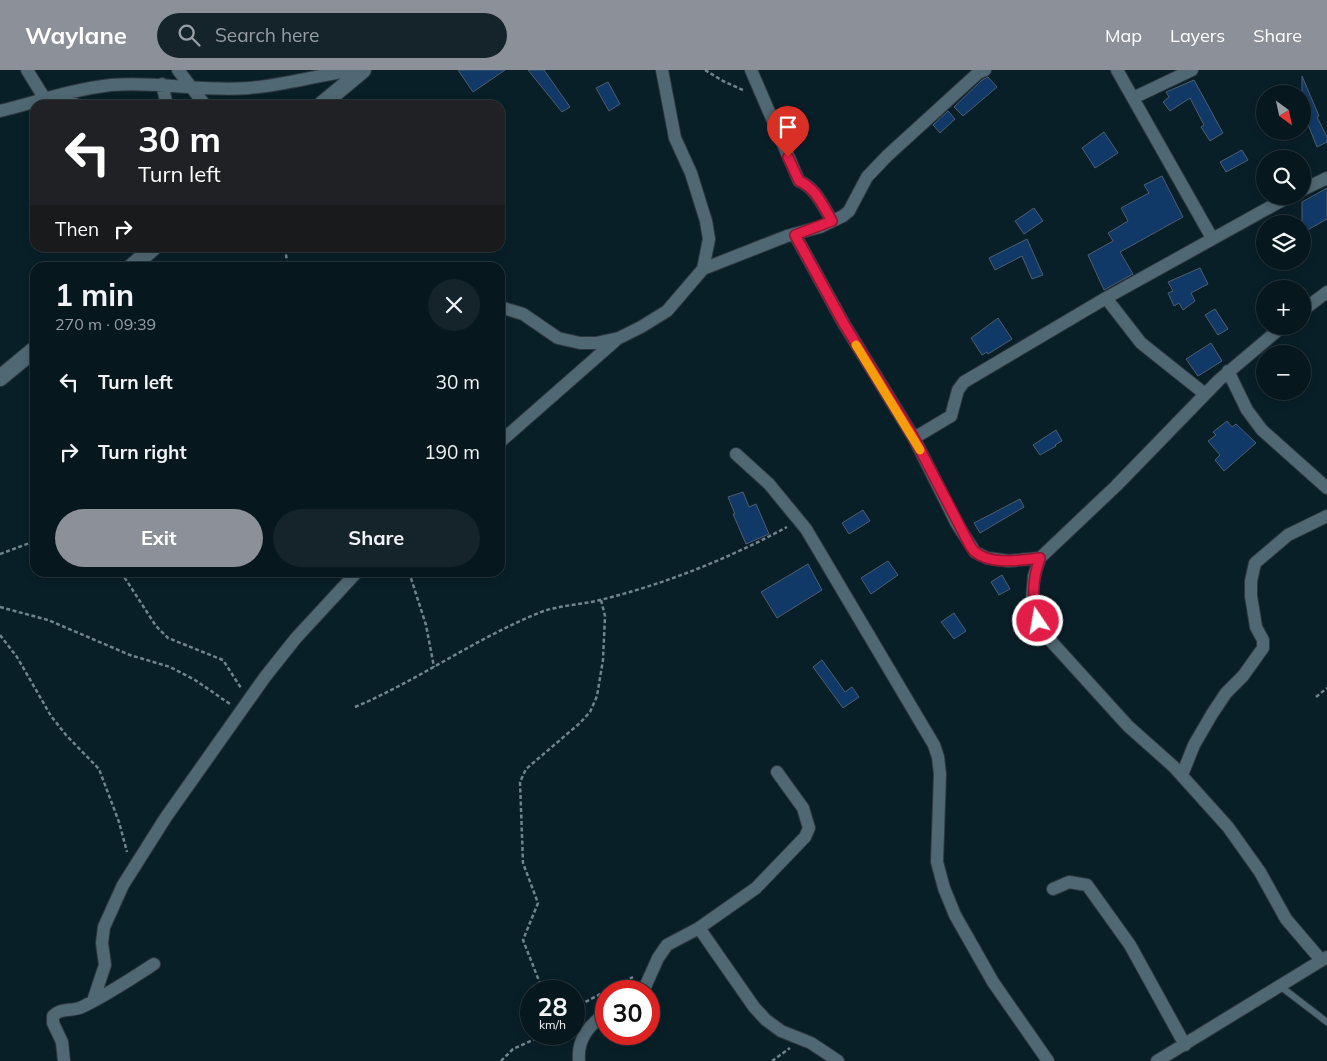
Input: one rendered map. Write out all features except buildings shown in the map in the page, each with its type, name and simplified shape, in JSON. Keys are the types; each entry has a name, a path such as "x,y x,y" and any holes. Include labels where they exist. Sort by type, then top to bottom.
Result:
{"street":[{"path":"27,70 44,100 111,85 162,84 192,87 247,88 287,82 315,75 358,70"},
{"path":"178,70 201,100"},
{"path":"327,100 363,70"},
{"path":"662,70 675,138 691,173 706,221 708,239 703,269"},
{"path":"750,70 799,181 808,184 832,221"},
{"path":"505,438 619,338 668,311 703,269 832,221 849,211 867,177 904,139 978,73 985,70"},
{"path":"1117,70 1212,238"},
{"path":"1133,98 1192,70"},
{"path":"162,84 166,100"},
{"path":"0,111 30,104"},
{"path":"1311,186 1327,178"},
{"path":"914,438 951,416 958,390 964,382 1106,298 1273,205"},
{"path":"795,235 844,324 914,438 957,524 975,552 987,558 1009,561 1040,558"},
{"path":"137,262 148,252"},
{"path":"1311,304 1327,292"},
{"path":"1106,298 1141,343 1205,394"},
{"path":"505,309 523,314 558,338 580,343 596,343 619,338"},
{"path":"1157,1061 1324,959 1286,918 1260,872 1228,827 1182,775 1128,726 1049,639 1038,621 1032,598 1034,576 1040,558 1116,486 1228,371 1272,335"},
{"path":"0,378 30,353"},
{"path":"1228,371 1247,410 1262,430 1327,488"},
{"path":"736,454 769,484 800,521 857,612 934,745 940,774 937,862 944,888 970,943 993,982 1048,1061"},
{"path":"1182,775 1194,745 1212,714 1226,693 1243,676 1263,648 1263,640 1256,626 1251,596 1251,582 1256,563 1288,535 1327,516"},
{"path":"93,1001 105,965 102,943 104,926 123,885 166,817 246,705 296,638 352,577"},
{"path":"648,980 654,966 667,946 700,928 756,888 805,837 809,828 804,808 777,772"},
{"path":"1053,889 1069,882 1087,885 1130,945 1185,1045"},
{"path":"700,928 754,1008 766,1020 782,1031 811,1043 838,1061"},
{"path":"64,1061 62,1042 53,1023 52,1016 61,1010 80,1008 154,964"},
{"path":"579,1061 578,1053 585,1032 595,1023"}],"lane":[{"path":"1280,986 1327,1022"}],"path":[{"path":"705,70 723,82 750,93"},
{"path":"354,707 397,688 434,666 540,613 557,607 601,600 695,571 800,521"},
{"path":"0,554 30,543"},
{"path":"124,577 142,606 168,638 223,660 246,705"},
{"path":"411,577 426,625 434,666"},
{"path":"539,980 523,940 538,903 523,863 520,782 526,770 590,712 597,696 603,660 604,616 601,600"},
{"path":"0,608 48,620 122,652 170,667 246,705"},
{"path":"0,635 17,657 51,716 66,735 99,769 119,822 132,871"},
{"path":"1316,697 1327,688"},
{"path":"627,980 654,966"},
{"path":"772,1061 789,1050 800,1038"},
{"path":"500,1061 513,1049 522,1045"}],"slow traffic":[{"path":"856,345 920,450"}],"route":[{"path":"788,157 799,181 808,184 832,221 795,235 844,324 914,438 957,524 975,552 987,558 1009,561 1040,558 1034,576 1032,598 1038,621"}]}
